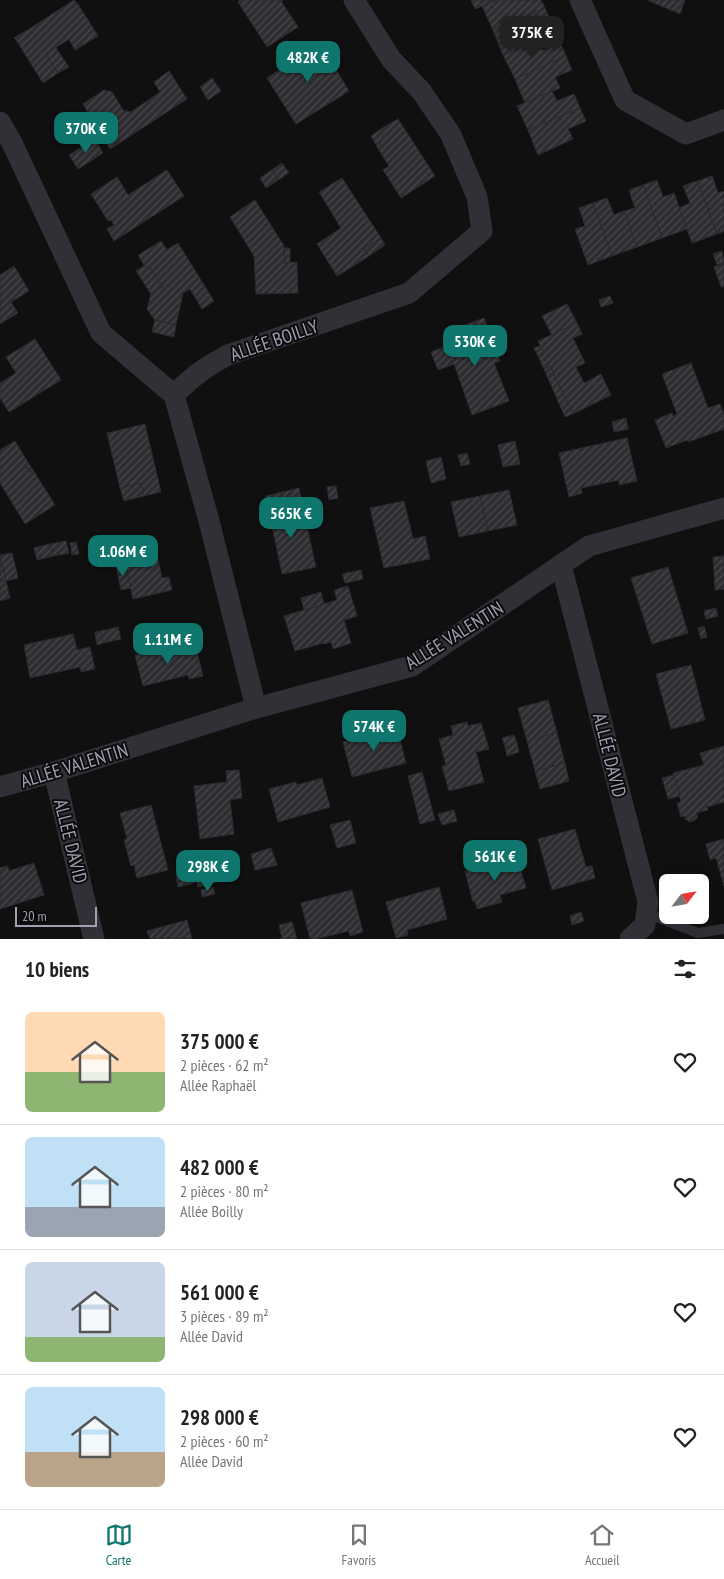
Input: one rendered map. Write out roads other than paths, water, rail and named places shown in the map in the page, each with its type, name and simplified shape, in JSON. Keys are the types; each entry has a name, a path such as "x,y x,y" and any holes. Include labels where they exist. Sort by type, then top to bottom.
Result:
{"street":[{"name":"ALLÉE BOILLY","path":"174,395 192,377 228,355 409,293 482,231 477,198 451,135 422,92 391,59 354,0"},
{"path":"580,0 625,100 686,134 724,120"},
{"path":"0,122 13,145 101,333 174,395 209,520 256,708"},
{"name":"ALLÉE VALENTIN","path":"0,787 54,772 256,708 412,666 589,546 724,508"},
{"name":"ALLÉE DAVID","path":"561,565 648,902 646,913"},
{"name":"ALLÉE DAVID","path":"54,772 94,939"},
{"path":"630,939 645,925 646,913"}],"lane":[{"path":"646,913 698,933 724,929"}]}
